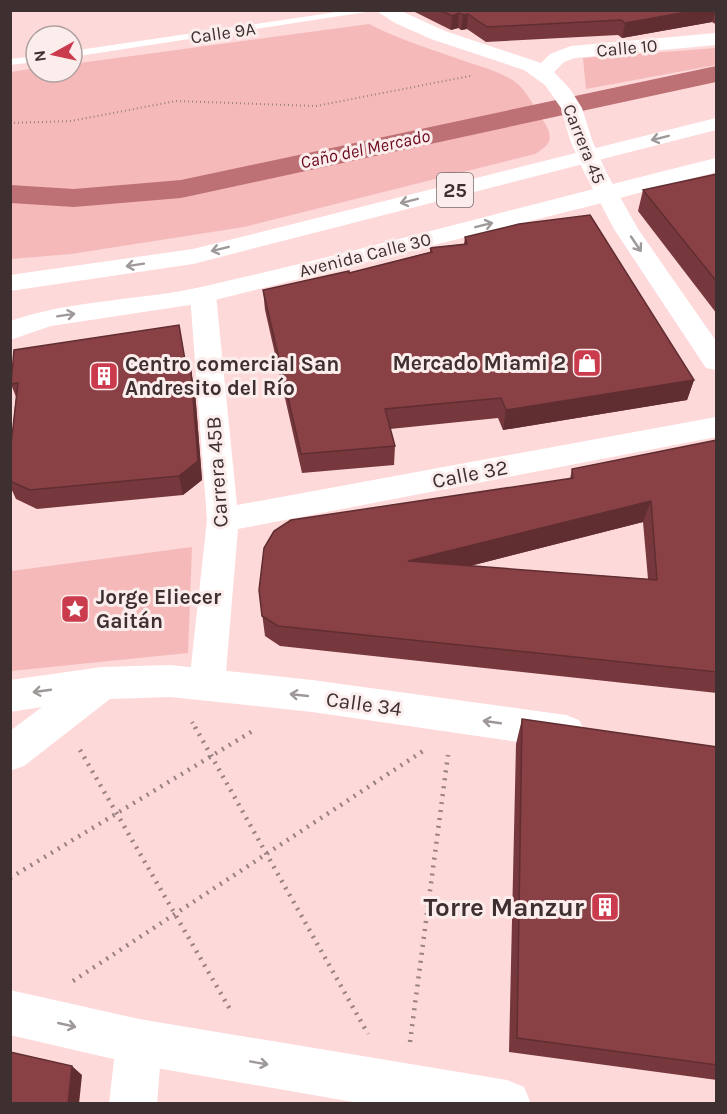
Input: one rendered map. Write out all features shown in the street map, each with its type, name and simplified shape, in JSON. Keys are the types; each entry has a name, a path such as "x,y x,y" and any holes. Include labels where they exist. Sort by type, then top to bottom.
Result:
{"main road":[{"name":"Carrera 45","path":"384,10 444,39 544,71 560,87 575,117 581,141 612,208 717,361"},
{"name":"Calle 10","path":"544,71 557,58 571,52 717,39"},
{"name":"Avenida Calle 30","path":"10,283 193,256 717,124"},
{"name":"Avenida Calle 30","path":"10,332 46,318 203,295 717,165"},
{"name":"Carrera 45B","path":"203,295 223,520 207,684"},
{"name":"Calle 32","path":"223,520 717,427"},
{"name":"Calle 34","path":"10,696 102,683 170,681 312,696 462,726 601,737"},
{"path":"10,754 102,683"},
{"path":"19,1014 139,1042 507,1104"},
{"path":"132,1104 139,1042"}],"lane":[{"name":"Calle 9A","path":"84,52 374,10"}],"path":[{"path":"10,123 71,121 176,101 316,106 471,76"},
{"path":"170,681 363,1027 404,1087"},
{"path":"10,878 312,696"},
{"path":"50,723 70,732 261,1063"},
{"path":"19,1014 84,974 462,726"},
{"path":"404,1087 462,726"}],"shaded area":[{"path":"369,24 405,40 491,70 514,81 527,94 550,137 548,144 535,154 244,227 71,254 11,259 11,72 24,70 24,84 84,84 84,62"},
{"path":"716,48 716,65 586,89 583,58"},
{"path":"192,547 188,653 11,671 11,571"}],"building":[{"path":"440,10 698,10 625,23 621,20 487,27 468,14 459,13 452,16"},
{"path":"717,174 717,282 643,190"},
{"path":"590,215 694,380 506,410 501,398 385,409 395,446 301,454 263,290 349,271 349,273 432,252 430,248 467,244 465,237 519,224"},
{"path":"179,325 187,372 191,371 198,461 179,476 30,490 10,481 10,454 18,383 11,384 14,350"},
{"path":"717,440 717,672 278,626 262,616 259,590 264,548 274,531 291,520 573,478 572,469","holes":["651,501 657,580 408,561"]},
{"name":"Torre Manzur","path":"522,719 717,747 717,1065 517,1038"},
{"path":"10,1052 72,1066 68,1104 10,1104"}],"waterway":[{"name":"Caño del Mercado","path":"10,194 74,198 181,189 716,74"}],"place":[{"name":"Mercado Miami 2","path":"587,363"},
{"name":"Centro comercial San Andresito del Río","path":"104,376"},
{"name":"Jorge Eliecer Gaitán","path":"75,609"},
{"name":"Torre Manzur","path":"605,907"}]}
